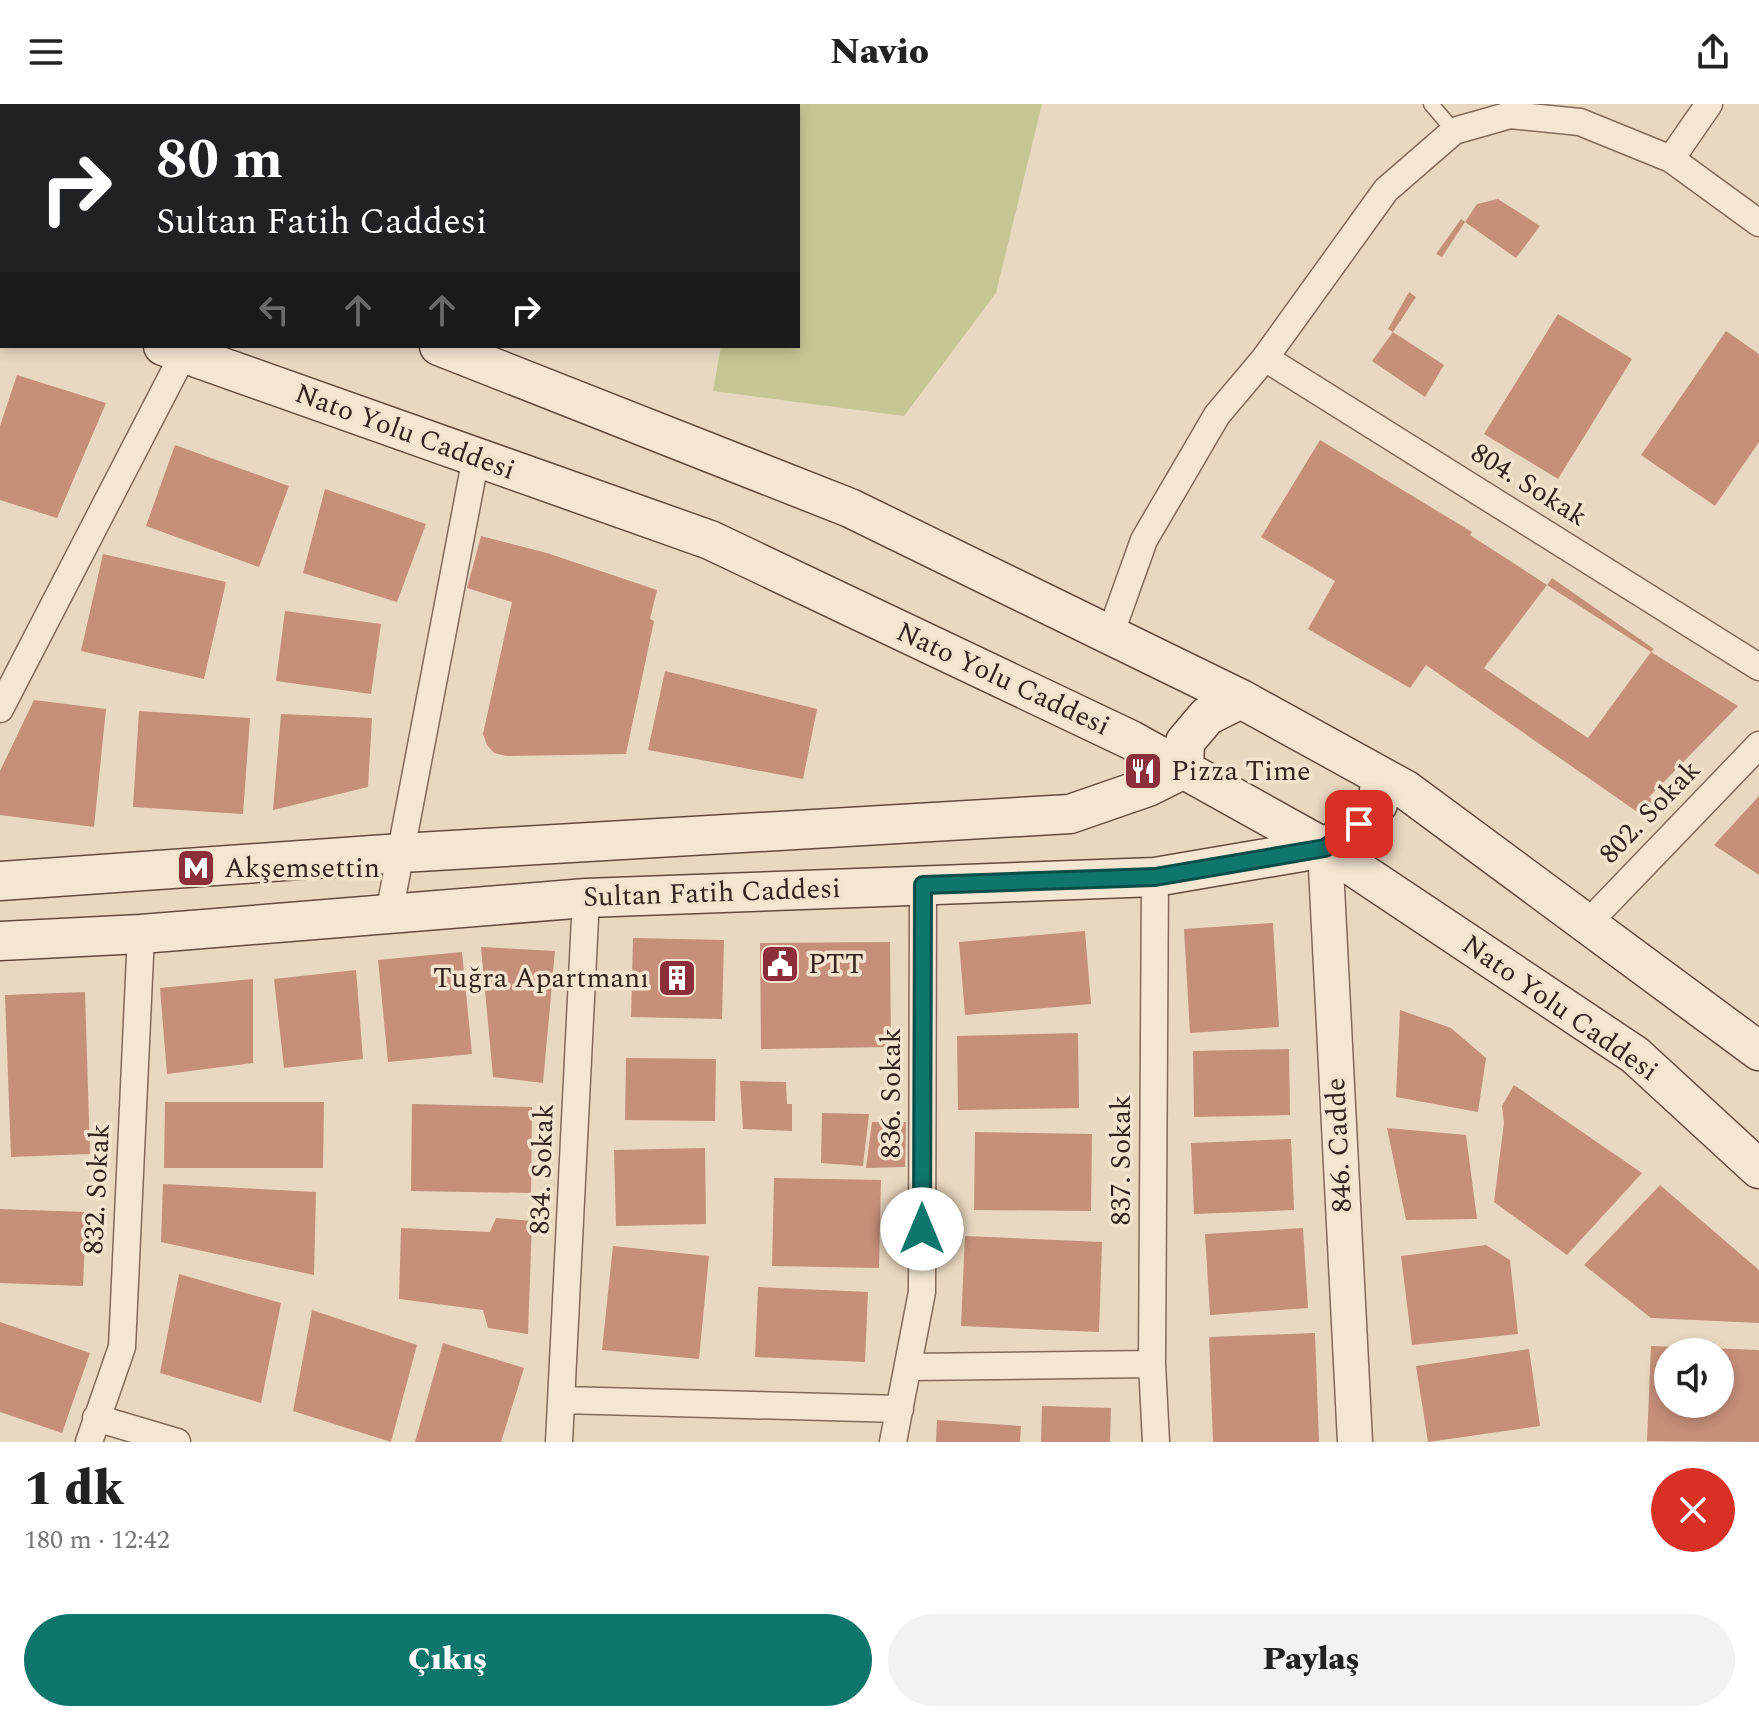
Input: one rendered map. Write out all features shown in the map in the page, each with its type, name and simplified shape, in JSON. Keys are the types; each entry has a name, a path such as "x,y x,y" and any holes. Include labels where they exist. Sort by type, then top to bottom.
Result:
{"main road":[{"path":"444,348 850,508 1241,699 1406,790 1759,1051"},
{"name":"Nato Yolu Caddesi","path":"173,350 710,540 1131,740 1325,848 1635,1055 1759,1169"},
{"path":"1184,769 1185,742 1207,716 1241,699"},
{"name":"Sultan Fatih Caddesi","path":"0,881 401,853 1070,814 1148,787 1184,769"},
{"name":"Sultan Fatih Caddesi","path":"0,941 141,934 586,898 1155,877 1325,848 1359,824 1378,804 1380,776"}],"street":[{"path":"1671,159 1709,104"},
{"path":"1110,635 1144,540 1217,415 1265,358 1386,190 1454,131 1510,115 1580,122 1671,159 1759,223"},
{"path":"0,709 173,350"},
{"name":"804. Sokak","path":"1265,358 1759,667"},
{"path":"389,914 476,457"},
{"name":"802. Sokak","path":"1587,924 1759,745"},
{"name":"846. Cadde","path":"1325,848 1355,1442"},
{"name":"837. Sokak","path":"1155,877 1152,1364 1156,1442"},
{"name":"836. Sokak","path":"893,1442 922,1292 923,885"},
{"name":"834. Sokak","path":"559,1442 586,898"},
{"name":"832. Sokak","path":"93,1430 122,1347 141,934"},
{"path":"908,1367 1152,1364"},
{"path":"562,1400 900,1409"},
{"path":"93,1430 177,1442"}],"lane":[{"path":"1431,104 1454,131"}],"green space":[{"path":"800,104 1042,104 996,293 904,416 713,391 721,348 800,348"}],"building":[{"path":"1498,199 1540,226 1516,258 1465,222 1477,204"},
{"path":"1461,219 1465,222 1442,257 1436,254"},
{"path":"1409,292 1416,297 1393,332 1388,329"},
{"path":"1558,314 1632,359 1558,479 1484,434"},
{"path":"1726,331 1759,354 1759,442 1715,506 1641,455"},
{"path":"1393,332 1444,365 1425,397 1372,361"},
{"path":"17,375 106,403 57,518 0,500 0,426"},
{"path":"1320,440 1472,532 1470,535 1547,585 1484,668 1588,738 1651,652 1738,706 1649,797 1658,805 1646,818 1426,665 1410,688 1308,629 1335,581 1261,537"},
{"path":"175,445 289,486 259,567 146,526"},
{"path":"325,489 426,524 397,602 303,573"},
{"path":"481,536 547,553 657,590 650,619 654,621 626,754 506,756 494,753 487,745 483,734 512,602 467,588"},
{"path":"103,554 226,582 204,679 81,651"},
{"path":"1552,578 1654,649 1651,652 1547,585"},
{"path":"285,611 381,624 371,694 276,681"},
{"path":"665,671 817,709 803,779 648,750"},
{"path":"34,700 106,709 94,827 0,815 0,771"},
{"path":"139,711 250,718 243,814 133,807"},
{"path":"281,714 372,718 368,787 273,810"},
{"path":"1759,796 1759,875 1714,845"},
{"path":"1273,923 1279,1027 1190,1033 1184,929"},
{"path":"1085,931 1091,1004 965,1015 959,942"},
{"name":"Tuğra Apartmanı","path":"633,938 724,940 722,1019 631,1017"},
{"path":"890,942 891,1047 761,1049 760,943"},
{"path":"481,947 555,951 543,1083 493,1077"},
{"path":"462,952 472,1054 388,1062 378,960"},
{"path":"356,970 363,1059 284,1068 274,979"},
{"path":"253,979 253,1063 167,1074 160,988"},
{"path":"85,992 90,1154 11,1157 5,995"},
{"path":"1400,1010 1451,1028 1486,1058 1478,1112 1396,1097"},
{"path":"1078,1033 1079,1108 958,1110 957,1036"},
{"path":"1289,1049 1290,1115 1194,1117 1193,1051"},
{"path":"626,1058 716,1059 715,1121 625,1120"},
{"path":"740,1081 786,1082 787,1104 792,1104 792,1131 743,1129"},
{"path":"1514,1085 1642,1173 1567,1255 1494,1202 1504,1123 1502,1106"},
{"path":"165,1102 324,1102 323,1168 164,1168"},
{"path":"412,1104 532,1107 531,1193 411,1191"},
{"path":"822,1113 869,1114 863,1166 821,1163"},
{"path":"872,1122 906,1122 905,1167 866,1168"},
{"path":"1387,1128 1466,1135 1477,1219 1406,1220"},
{"path":"975,1132 1092,1134 1091,1211 974,1210"},
{"path":"1291,1139 1294,1210 1194,1214 1191,1143"},
{"path":"705,1148 706,1224 616,1226 614,1150"},
{"path":"774,1178 881,1180 879,1268 772,1266"},
{"path":"163,1184 316,1192 314,1275 161,1242"},
{"path":"1660,1185 1759,1270 1759,1323 1651,1318 1584,1265"},
{"path":"0,1209 86,1212 83,1286 0,1283"},
{"path":"496,1218 532,1221 528,1334 488,1328 483,1310 399,1299 401,1228 490,1232"},
{"path":"1303,1228 1308,1308 1210,1315 1205,1234"},
{"path":"965,1236 1102,1242 1099,1332 961,1326"},
{"path":"1486,1245 1510,1260 1518,1334 1412,1345 1401,1256"},
{"path":"613,1246 709,1256 699,1359 602,1350"},
{"path":"179,1274 281,1303 261,1403 160,1373"},
{"path":"758,1287 868,1292 865,1362 755,1357"},
{"path":"312,1310 417,1345 391,1442 293,1411"},
{"path":"0,1322 90,1353 62,1433 0,1412"},
{"path":"1315,1333 1319,1442 1213,1442 1209,1337"},
{"path":"443,1343 524,1368 501,1442 415,1442"},
{"path":"1651,1346 1654,1346 1654,1418 1734,1418 1734,1349 1759,1350 1759,1442 1647,1441"},
{"path":"1529,1349 1540,1426 1428,1442 1416,1366"},
{"path":"1042,1406 1111,1408 1110,1442 1041,1442"},
{"path":"937,1420 1021,1426 1020,1442 936,1442"}],"place":[{"name":"Pizza Time","path":"1143,771"},
{"name":"Akşemsettin","path":"196,868"},
{"name":"PTT","path":"780,964"},
{"name":"Tuğra Apartmanı","path":"677,978"}],"route":[{"path":"922,1229 923,885 1155,877 1325,848 1359,824"}]}
